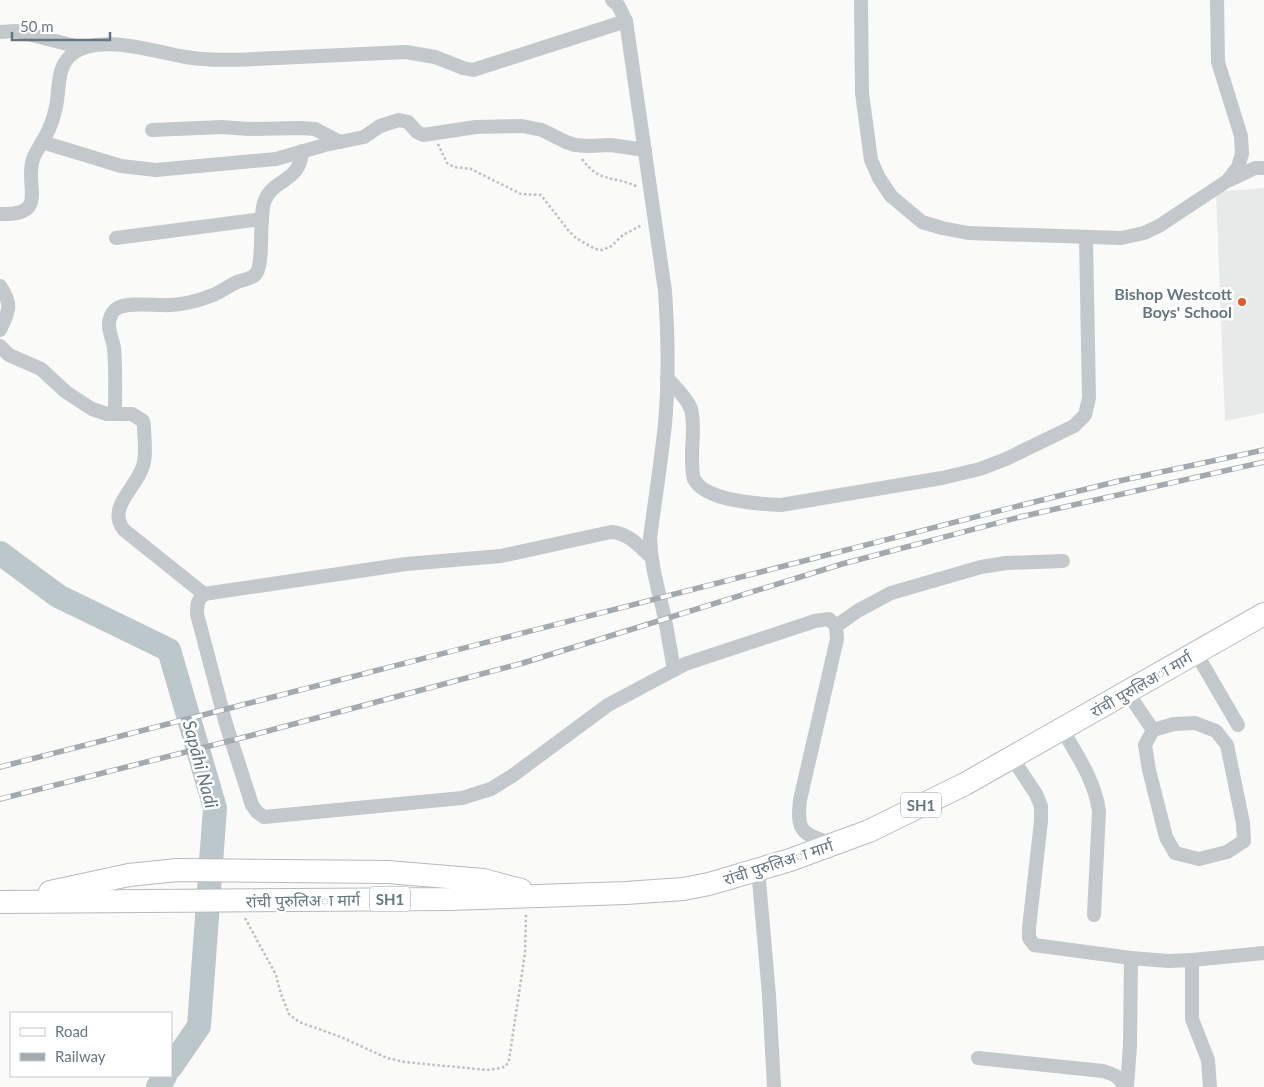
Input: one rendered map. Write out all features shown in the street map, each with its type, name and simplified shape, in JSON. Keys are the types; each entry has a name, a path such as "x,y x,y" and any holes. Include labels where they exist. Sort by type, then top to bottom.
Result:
{"main road":[{"name":"रांची पुरुलिअा मार्ग","path":"237,900 450,899 626,893 683,889 708,884 790,860 869,831 965,784 1264,614"},
{"name":"SH1","path":"2,902 129,875 177,870 388,872 483,880 535,896"},
{"name":"SH1","path":"2,902 237,900"}],"street":[{"path":"612,0 618,5 626,22 665,291 667,326 665,425 650,538 650,556 665,618 674,670"},
{"path":"861,0 862,93 871,160 879,178 891,196 922,222 968,233 1120,238 1144,233 1159,226 1228,181 1255,168 1264,168"},
{"path":"1217,0 1218,62 1241,136 1242,154 1238,167 1228,181"},
{"path":"0,32 16,31 82,48 125,45 186,57 219,60 406,52 435,57 473,70 626,22"},
{"path":"0,214 19,212 28,208 34,191 31,170 33,158 56,109 59,76 63,64 82,48"},
{"path":"42,142 121,166 156,170 269,161 302,151 364,138 380,126 399,120 408,122 417,132 423,135 476,127 522,126 542,130 574,145 610,145 645,150"},
{"path":"152,130 222,127 248,129 301,128 315,129 340,142"},
{"path":"115,413 114,347 109,323 116,308 141,304 167,305 194,301 216,294 255,275 258,270 262,210 268,194 297,170 302,162 302,151"},
{"path":"116,238 262,219"},
{"path":"667,378 690,408 693,422 692,458 694,479 706,491 724,498 754,504 781,505 942,478 980,469 1006,459 1074,426 1085,415 1089,398 1086,238"},
{"path":"0,286 6,295 9,309 0,330"},
{"path":"0,346 10,355 41,369 66,392 92,409 107,414 132,414 143,421 143,467 117,513 120,525 204,594"},
{"path":"650,556 628,536 620,532 611,532 501,556 406,564 204,594 200,597 197,604 197,614 226,724 252,805 264,817 477,795 512,776 608,706 685,664 815,621 829,620 836,626 837,639 800,800 798,817 802,830 808,835 834,844"},
{"path":"836,626 859,610 891,593 1000,564 1063,561"},
{"path":"1196,653 1238,725"},
{"path":"1127,692 1153,730"},
{"path":"1195,723 1216,731 1227,745 1243,823 1244,841 1227,852 1199,859 1175,852 1166,837 1149,770 1145,745 1153,730 1174,724 1195,723"},
{"path":"1062,729 1090,779 1097,796 1099,811 1094,914"},
{"path":"1012,758 1036,794 1041,806 1029,928 1029,938 1034,945 1131,958 1192,960 1264,953"},
{"path":"758,869 769,995 774,1087"},
{"path":"1126,1087 1130,1045 1131,958"},
{"path":"1192,960 1192,1019 1208,1060 1210,1087"},
{"path":"978,1058 1103,1071 1114,1074 1122,1080 1126,1087"}],"path":[{"path":"433,134 447,163 454,167 471,169 521,194 540,195 576,238 595,249 602,250 610,247 623,235 654,218"},
{"path":"574,145 591,170 605,178 630,183 651,196"},
{"path":"237,900 253,935 276,975 289,1014 299,1022 341,1037 387,1058 405,1062 487,1070 506,1066 509,1060 535,896"}],"shaded area":[{"name":"Bishop Westcott Boys' School","path":"1264,188 1264,413 1225,421 1216,192"}],"waterway":[{"name":"Sapāhi Nadi","path":"0,553 58,596 169,650 215,808 199,1026 172,1066"},
{"name":"Sapāhi Nadi","path":"158,1087 164,1077"}],"railway":[{"path":"0,767 1022,505 1119,481 1264,450"},
{"path":"0,799 249,736 523,663 842,564 1020,517 1264,462"}],"place":[{"name":"Bishop Westcott Boys' School","path":"1242,302"}]}
